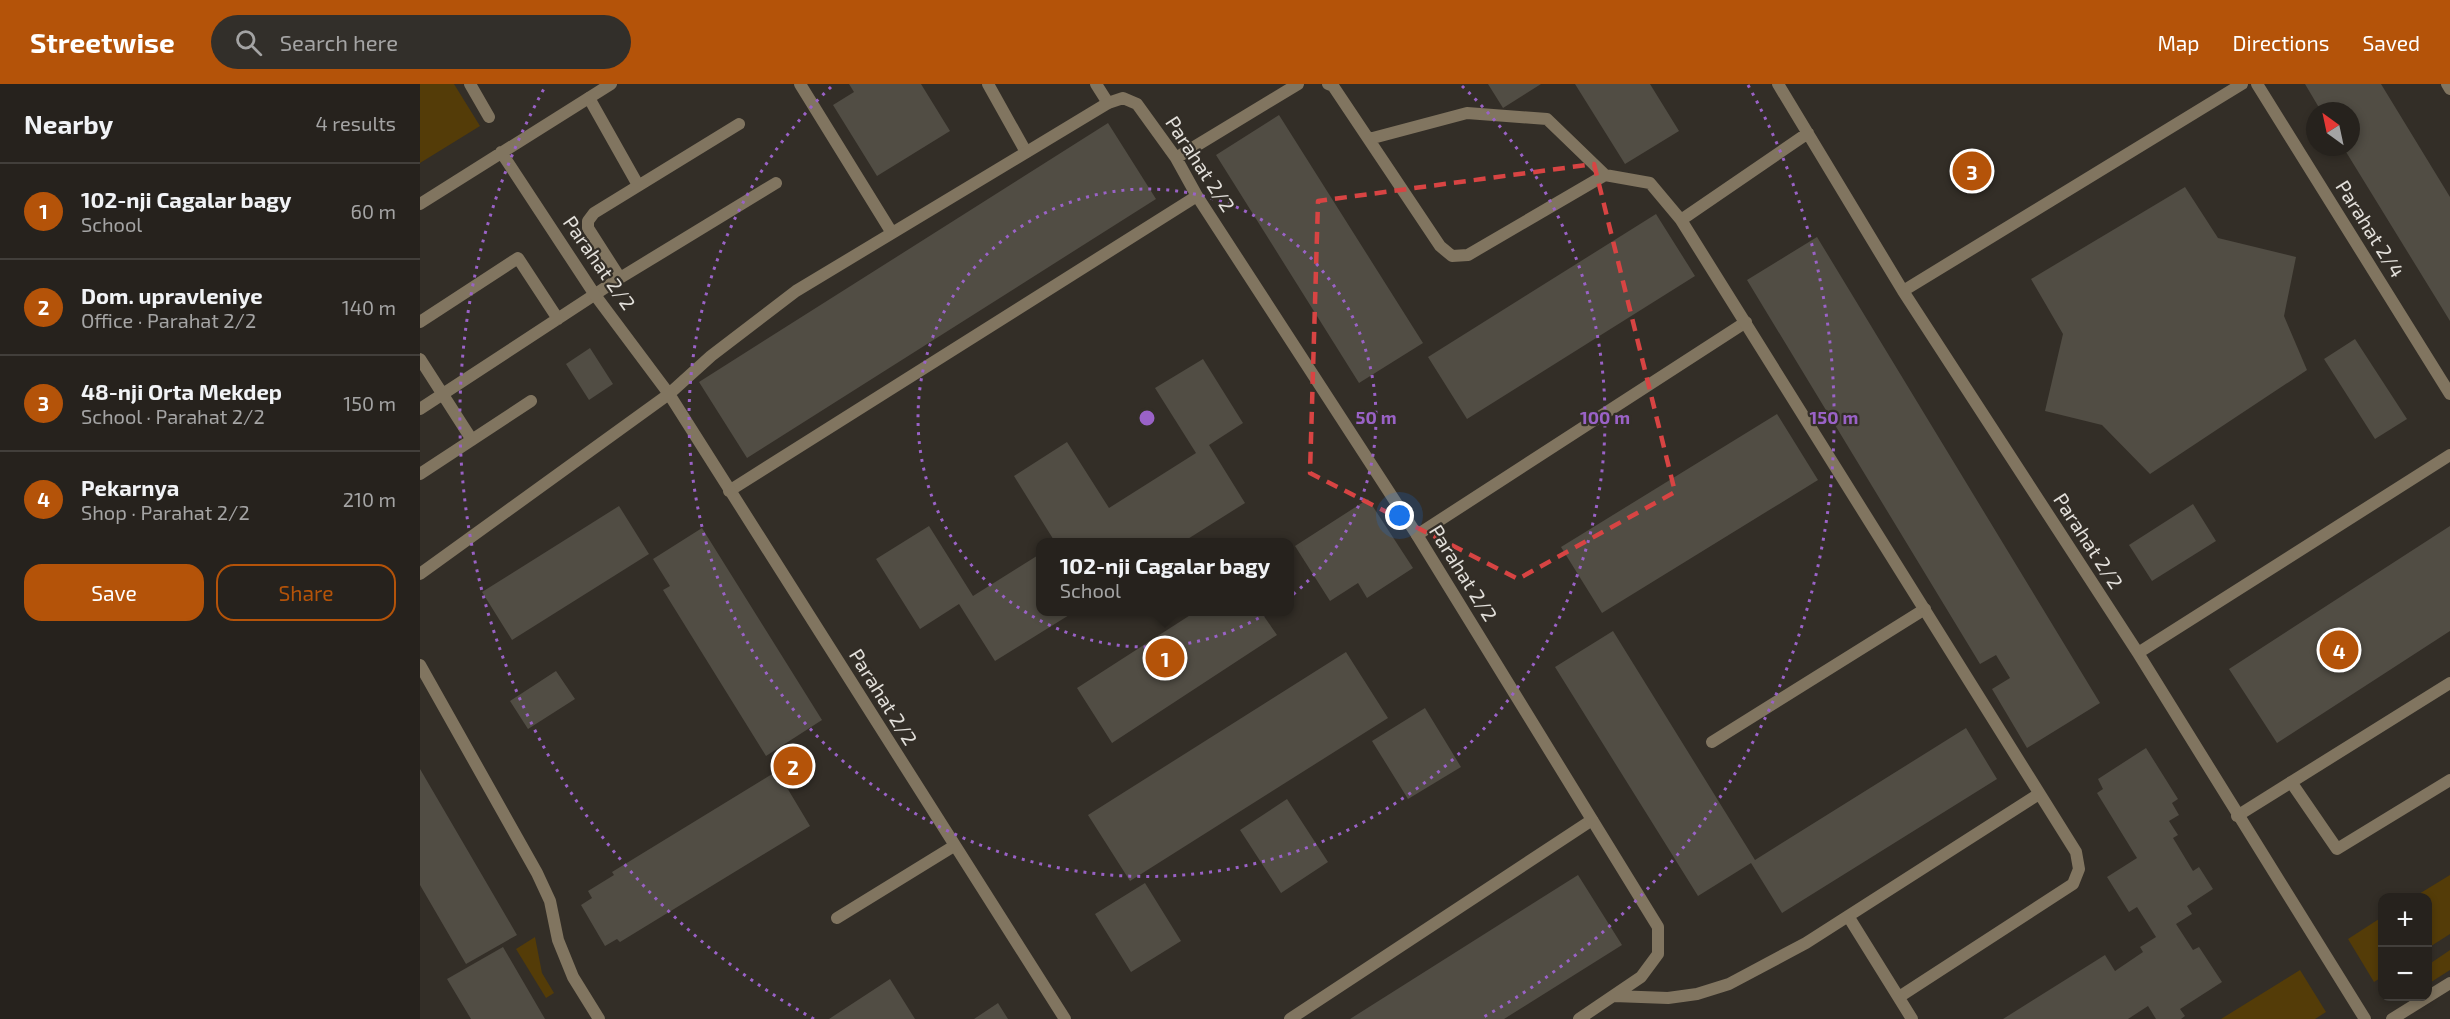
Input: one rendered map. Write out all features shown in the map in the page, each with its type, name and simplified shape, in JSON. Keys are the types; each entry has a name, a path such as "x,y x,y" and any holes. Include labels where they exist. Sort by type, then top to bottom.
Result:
{"street":[{"path":"470,84 489,117"},
{"path":"420,204 611,84"},
{"path":"800,84 892,233"},
{"path":"988,84 1026,152"},
{"path":"420,574 669,394 711,356 796,291 1108,103 1096,84"},
{"path":"1176,158 1298,84"},
{"path":"1328,84 1333,86 1440,246 1452,256 1468,255 1605,175"},
{"name":"Parahat 2/2","path":"1779,84 1903,291 2138,653 2365,1019"},
{"path":"1903,291 2241,84"},
{"name":"Parahat 2/4","path":"2257,84 2450,394"},
{"path":"2447,84 2450,89"},
{"path":"589,98 638,185"},
{"name":"Parahat 2/2","path":"1108,103 1123,98 1137,104 1176,158 1197,196 1417,535 1658,927 1658,954 1641,977 1579,1019"},
{"path":"1369,139 1467,113 1547,119 1605,175 1650,183 1681,220 1746,322 2076,852 2079,868 2073,884 1899,997"},
{"path":"620,278 588,228 588,221 594,213 739,124"},
{"path":"1681,220 1808,133"},
{"name":"Parahat 2/2","path":"501,152 595,295 669,394 1065,1019"},
{"path":"420,409 620,278 776,183"},
{"path":"729,491 1197,196"},
{"path":"420,322 518,258 558,319"},
{"path":"1417,535 1746,322"},
{"path":"420,359 472,440"},
{"path":"420,474 531,401"},
{"path":"2138,653 2450,455"},
{"path":"1712,742 1925,609"},
{"path":"420,665 537,873 550,901 558,940 573,977 599,1019"},
{"path":"2237,816 2450,683"},
{"path":"2291,782 2337,849 2450,780"},
{"path":"1614,996 1668,998 1697,994 1729,984 1806,943 2039,794"},
{"path":"1290,1019 1592,820"},
{"path":"837,918 954,846"},
{"path":"1848,916 1912,1019"},
{"path":"2392,1019 2450,983"}],"highlighted area":[{"path":"1594,164 1675,492 1518,579 1310,473 1318,201"}],"shaded area":[{"path":"420,84 454,84 480,126 420,163"},
{"path":"2450,875 2450,934 2432,945 2432,893 2421,893"},
{"path":"2378,920 2378,980 2374,982 2348,939"},
{"path":"535,937 542,973 554,993 546,998 516,949"},
{"path":"2450,950 2450,970 2432,981 2432,962"},
{"path":"2300,970 2326,1012 2315,1019 2221,1019"}],"building":[{"path":"849,84 921,84 950,131 877,176 833,105 854,92"},
{"path":"1488,84 1541,84 1503,108"},
{"path":"1575,84 1650,84 1679,131 1625,164"},
{"path":"2305,84 2381,84 2450,197 2450,321 2349,156 2360,156 2360,102 2316,102"},
{"path":"1279,115 1423,343 1359,383 1216,155"},
{"path":"1108,123 1156,199 747,458 699,382"},
{"path":"2185,187 2218,238 2296,257 2284,316 2307,370 2150,474 2102,425 2045,411 2063,334 2031,279"},
{"path":"1656,214 1695,276 1467,419 1428,357"},
{"path":"1817,237 2100,703 2027,748 1992,689 2010,678 1996,655 1980,664 1747,280"},
{"path":"2355,339 2407,419 2375,439 2324,359"},
{"path":"590,348 613,384 589,400 566,364"},
{"path":"1203,359 1243,423 1209,445 1245,503 1189,538 1053,538 1014,476 1067,442 1109,508 1196,453 1155,388"},
{"path":"1777,414 1818,480 1602,613 1561,547"},
{"path":"1368,499 1413,568 1367,598 1358,583 1330,601 1295,546"},
{"path":"2193,504 2216,541 2152,581 2129,545"},
{"path":"619,506 649,554 512,640 482,592"},
{"path":"929,526 973,596 1036,557 1036,616 1068,616 995,661 959,604 920,629 876,559"},
{"path":"2450,526 2450,631 2277,743 2229,669"},
{"path":"702,528 822,720 766,756 663,590 670,586 653,559"},
{"path":"1189,616 1264,616 1277,635 1112,743 1077,688"},
{"path":"1613,631 1755,860 1966,728 1997,779 1782,913 1751,863 1698,896 1555,667"},
{"path":"1346,652 1388,718 1130,881 1088,815"},
{"path":"556,671 575,699 528,729 510,701"},
{"path":"1425,708 1461,767 1408,799 1372,741"},
{"path":"2146,748 2178,799 2172,803 2179,815 2169,821 2178,835 2173,838 2193,871 2199,867 2213,889 2187,906 2192,914 2176,924 2193,950 2199,947 2222,982 2180,1009 2185,1016 2181,1019 2156,1019 2148,1006 2128,1019 2003,1019 2105,955 2115,971 2143,952 2140,947 2156,937 2137,907 2129,912 2107,877 2137,858 2097,793 2103,789 2098,779"},
{"path":"420,769 517,935 466,964 420,885"},
{"path":"777,771 810,826 620,942 617,939 605,946 581,905 592,898 588,891 614,875 612,872"},
{"path":"1287,799 1328,862 1281,893 1240,830"},
{"path":"1578,875 1622,945 1504,1019 1350,1019"},
{"path":"1145,883 1181,941 1131,972 1095,914"},
{"path":"503,947 545,1019 471,1019 447,979"},
{"path":"890,979 915,1019 829,1019"},
{"path":"998,1003 1008,1019 974,1019"}],"place":[{"name":"48-nji Orta Mekdep","path":"1972,171"},
{"name":"Pekarnya","path":"2339,650"},
{"name":"102-nji Cagalar bagy","path":"1165,658"},
{"name":"Dom. upravleniye","path":"793,766"}]}
